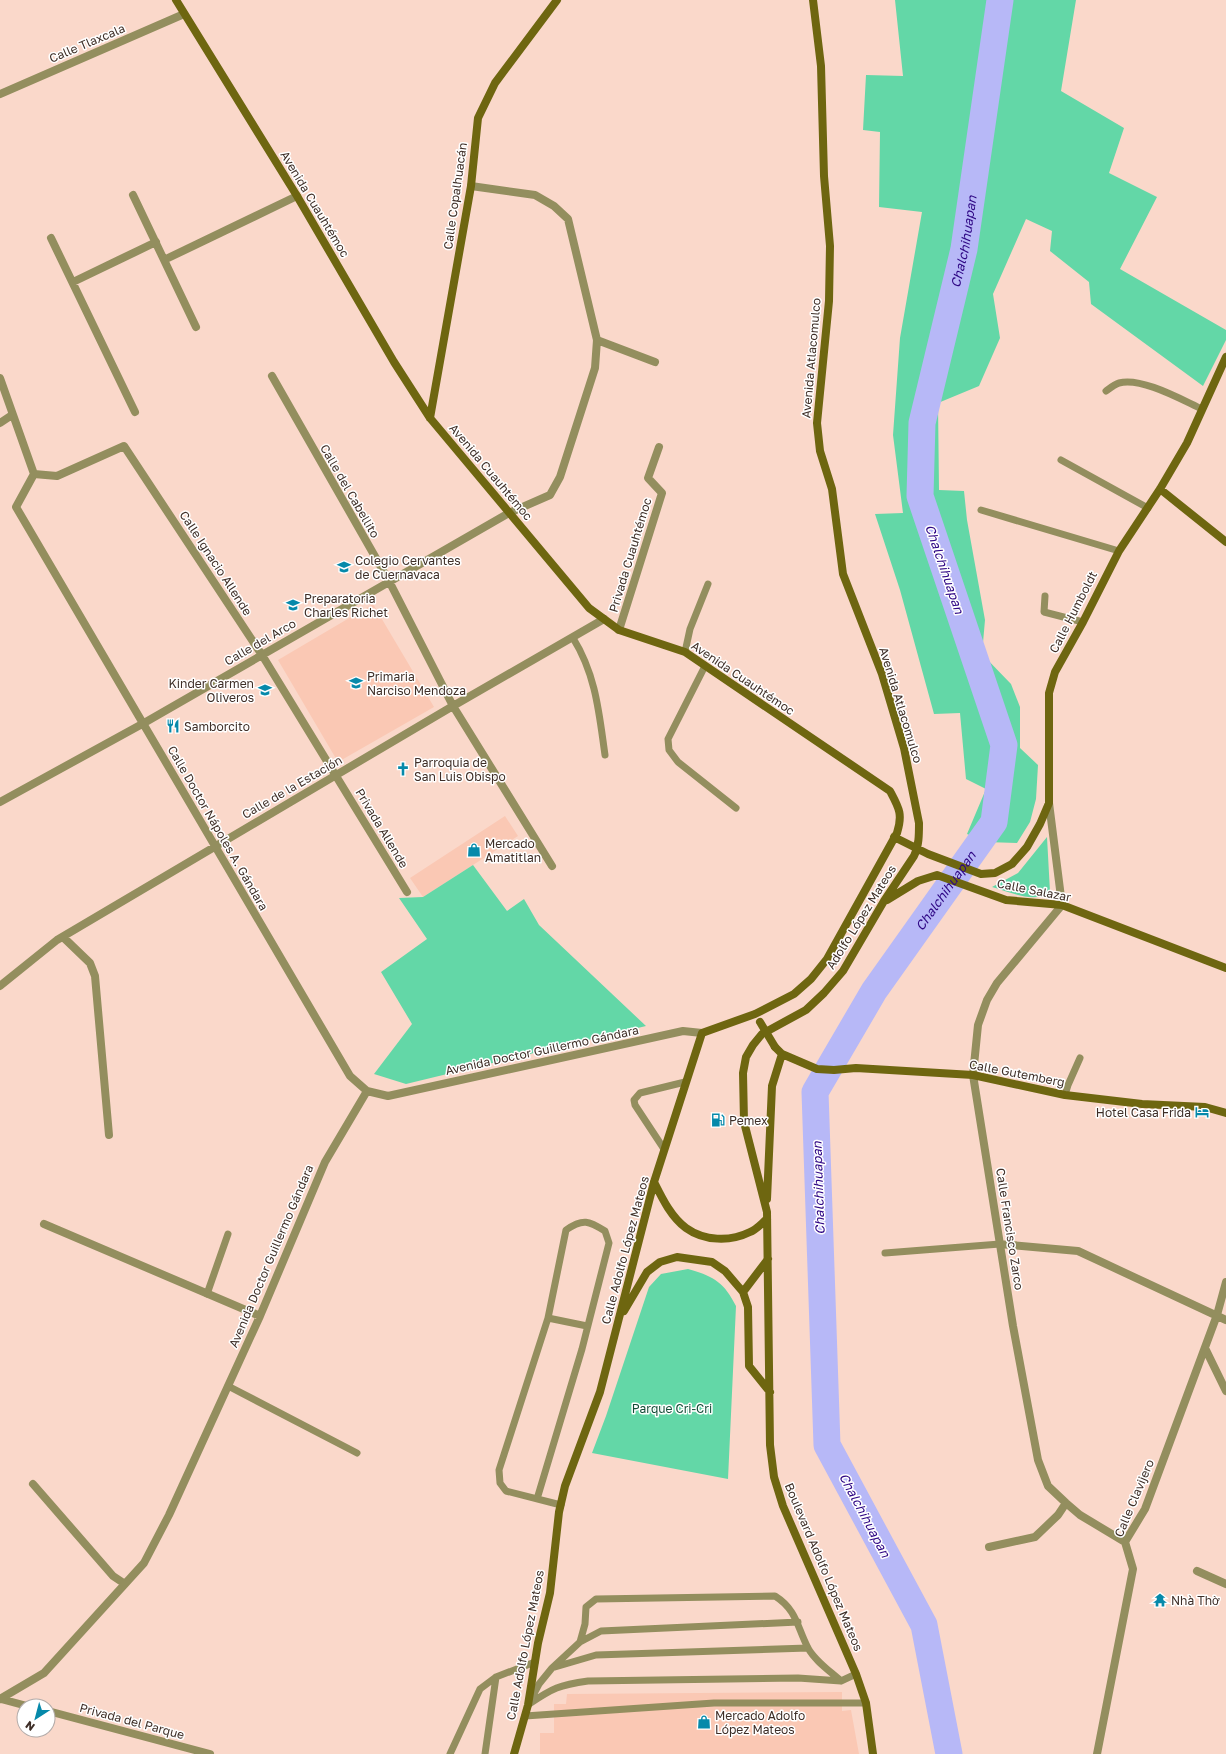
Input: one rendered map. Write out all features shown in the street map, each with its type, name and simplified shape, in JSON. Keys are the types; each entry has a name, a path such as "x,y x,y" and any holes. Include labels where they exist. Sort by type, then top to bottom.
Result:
{"main road":[{"name":"Avenida Cuauhtémoc","path":"176,0 297,196 394,362 430,418 589,608 619,630 685,652 890,791 900,809 900,822 894,837"},
{"name":"Calle Copalhuacán","path":"430,418 471,186 478,118 495,83 557,0"},
{"name":"Avenida Atlacomulco","path":"812,0 821,66 824,176 830,246 829,301 816,423 820,451 832,489 842,574 882,674 904,748 919,823 918,849"},
{"name":"Calle Humboldt","path":"1049,803 1048,693 1055,672 1083,622 1119,551 1160,490 1187,443 1226,356"},
{"path":"1160,490 1226,542"},
{"path":"702,1033 757,1018 794,994 811,979 827,959 894,837 928,854 980,874 995,873 1012,864 1027,847 1040,824 1049,803"},
{"name":"Adolfo López Mateos","path":"767,1216 744,1122 743,1073 746,1057 762,1034 806,1010 824,993 843,971 884,902 918,849"},
{"name":"Calle Salazar","path":"884,902 918,881 937,875 1006,900 1062,905 1226,968"},
{"name":"Calle Gutemberg","path":"757,1018 775,1047 782,1054 817,1069 834,1070 856,1068 973,1076 1065,1095 1142,1104 1205,1107 1226,1113"},
{"name":"Calle Adolfo López Mateos","path":"514,1754 528,1705 535,1662 550,1593 561,1505 565,1486 600,1392 654,1182 702,1033"},
{"path":"654,1182 674,1216 686,1228 699,1235 718,1239 733,1238 751,1232 767,1216 772,1086 782,1054"},
{"name":"Boulevard Adolfo López Mateos","path":"767,1216 770,1445 774,1477 784,1506 856,1674 866,1703 873,1754"},
{"path":"619,1319 647,1272 660,1262 677,1257 712,1262 726,1271 743,1292 748,1307 749,1366 770,1392"},
{"path":"743,1292 768,1259"}],"street":[{"name":"Calle Tlaxcala","path":"0,94 184,14"},
{"name":"Calle del Arco","path":"0,802 144,723 509,512 550,495 560,478 595,368 597,340 568,219 554,206 535,195 471,186"},
{"path":"133,195 196,327"},
{"path":"164,260 297,196"},
{"path":"52,238 135,412"},
{"path":"73,282 156,242"},
{"path":"597,340 655,362"},
{"name":"Calle del Cabellito","path":"272,376 389,581 453,706 552,866"},
{"path":"0,378 34,474"},
{"path":"0,423 12,415"},
{"name":"Calle Ignacio Allende","path":"34,474 57,476 124,446 262,655 336,776"},
{"name":"Privada Cuauhtémoc","path":"619,630 662,492 648,478 659,447"},
{"name":"Calle Doctor Nápoles A. Gándara","path":"34,474 16,507 350,1076 367,1091"},
{"name":"Calle de la Estación","path":"0,986 63,937 453,706 604,619"},
{"name":"Privada Allende","path":"336,776 407,892"},
{"name":"Calle Humboldt","path":"1049,803 1062,905"},
{"name":"Calle Francisco Zarco","path":"1062,905 997,983 987,1000 978,1025 973,1076 1013,1326 1038,1460 1048,1486 1066,1503 1080,1515 1125,1542"},
{"path":"63,937 90,963 96,976 109,1135"},
{"name":"Avenida Doctor Guillermo Gándara","path":"0,1699 44,1673 144,1563 169,1515 260,1316 325,1162 367,1091 388,1096 683,1031 702,1033"},
{"path":"44,1224 260,1316"},
{"path":"1000,1244 1078,1251 1226,1320"},
{"name":"Calle Clavijero","path":"1097,1754 1133,1569 1125,1542 1145,1508 1217,1315 1226,1282"},
{"path":"1205,1348 1226,1392"},
{"path":"33,1484 113,1576 125,1584"},
{"path":"989,1546 1035,1537 1058,1515 1066,1503"},
{"path":"1197,1571 1226,1584"},
{"path":"0,1699 16,1703"},
{"name":"Privada del Parque","path":"56,1714 210,1754"}],"lane":[{"path":"1106,391 1119,383 1135,382 1147,385 1202,409"},
{"path":"1061,460 1148,508"},
{"path":"981,510 1119,551"},
{"path":"685,652 690,629 708,584"},
{"path":"1045,596 1044,612 1083,622"},
{"path":"573,638 582,652 597,694 605,756"},
{"path":"705,666 668,739 670,750 678,762 736,808"},
{"path":"1065,1095 1080,1058"},
{"path":"664,1149 635,1105 634,1100 640,1093 685,1082"},
{"path":"537,1499 582,1349 609,1242 605,1231 590,1222 576,1223 566,1230 548,1318 499,1470 500,1483 506,1491 537,1499 561,1505"},
{"path":"207,1294 228,1234"},
{"path":"885,1253 1000,1244"},
{"path":"548,1318 587,1326"},
{"path":"228,1386 358,1453"},
{"path":"580,1642 586,1624 586,1607 596,1599 774,1596 782,1601 798,1622 808,1648 822,1664 841,1681"},
{"path":"528,1705 539,1684 552,1668 580,1642 601,1631 798,1622"},
{"path":"552,1668 596,1655 808,1648"},
{"path":"450,1754 480,1689 496,1677 535,1662"},
{"path":"528,1705 550,1690 564,1685 588,1681 798,1678 841,1681 856,1674"},
{"path":"485,1754 496,1677"},
{"path":"524,1716 714,1703 866,1703"}],"shaded area":[{"name":"Primaria Narciso Mendoza","path":"373,604 434,707 338,762 278,660"},
{"name":"Mercado Amatitlan","path":"505,816 518,836 423,897 410,878"},
{"name":"Mercado Adolfo López Mateos","path":"842,1692 842,1711 851,1710 859,1754 540,1754 540,1733 554,1733 554,1704 566,1704 567,1694"}],"green space":[{"path":"895,0 1076,0 1061,91 1124,128 1109,173 1157,197 1120,269 1226,330 1226,340 1203,386 1091,304 1089,282 1050,251 1052,231 1026,219 993,294 1000,338 979,386 938,403 939,490 964,491 967,520 985,620 982,654 1011,684 1020,707 1020,748 1038,765 1036,799 1030,822 1017,843 986,842 967,834 986,789 966,779 960,713 934,714 900,590 875,514 903,513 893,435 900,338 922,212 879,207 880,132 863,130 866,75 903,76"},
{"path":"1047,837 1050,892 1037,897 1029,897 992,887 1018,873"},
{"path":"473,865 507,911 524,899 539,925 646,1026 406,1084 374,1074 412,1024 381,972 427,939 399,898 423,897"},
{"name":"Parque Cri-Cri","path":"688,1269 704,1274 717,1281 727,1291 736,1306 728,1479 592,1453 606,1416 649,1287 661,1274"}],"waterway":[{"name":"Chalchihuapan","path":"949,1754 924,1625 827,1445 815,1092 874,991 994,822 1004,745 920,496 922,423 964,249 1000,0"}],"place":[{"name":"Colegio Cervantes de Cuernavaca","path":"344,567"},
{"name":"Preparatoria Charles Richet","path":"293,605"},
{"name":"Primaria Narciso Mendoza","path":"356,683"},
{"name":"Kinder Carmen Oliveros","path":"265,690"},
{"name":"Samborcito","path":"173,726"},
{"name":"Parroquia de San Luis Obispo","path":"403,769"},
{"name":"Mercado Amatitlan","path":"474,850"},
{"name":"Hotel Casa Frida","path":"1202,1112"},
{"name":"Pemex","path":"718,1120"},
{"name":"Nhà Thờ","path":"1160,1600"},
{"name":"Mercado Adolfo López Mateos","path":"704,1722"}]}
